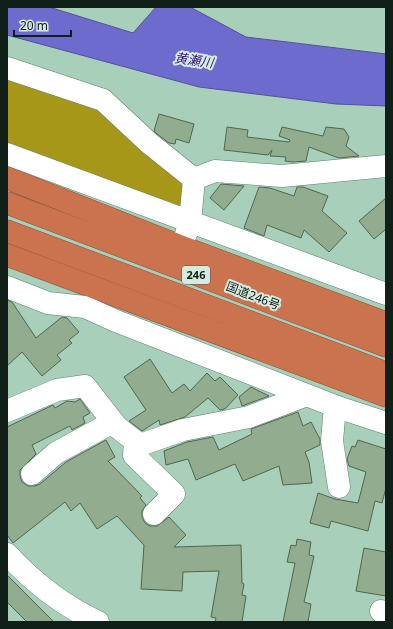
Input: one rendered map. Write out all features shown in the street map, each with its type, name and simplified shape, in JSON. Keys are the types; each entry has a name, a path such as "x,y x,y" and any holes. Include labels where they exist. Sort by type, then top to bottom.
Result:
{"highway":[{"path":"7,178 182,247 386,323"},
{"name":"国道246号","path":"7,204 386,346"},
{"name":"246","path":"7,231 386,373"},
{"path":"7,255 386,396"}],"street":[{"path":"7,68 103,100 150,143 194,179"},
{"path":"7,154 386,294"},
{"path":"194,179 215,171 282,176 386,166"},
{"path":"182,247 190,222 194,179"},
{"path":"7,287 48,303 85,307 116,321 335,406 386,424"},
{"path":"7,411 57,390 85,386 113,422 140,445 183,430 249,417 307,394"},
{"path":"335,406 332,441 339,487"},
{"path":"32,474 56,453 113,422"},
{"path":"135,441 134,455 174,494 154,514"},
{"path":"7,554 20,568 51,593 98,622"}],"shaded area":[{"path":"7,71 90,99 192,177 182,224 7,159"}],"water":[{"name":"黄瀬川","path":"7,7 49,7 133,33 156,7 190,7 246,37 386,54 386,106 336,104 199,87 7,35"}],"building":[{"path":"159,114 194,124 189,143 176,139 175,144 169,143 157,134 154,131"},
{"path":"227,127 248,130 247,137 289,142 290,140 279,136 282,127 323,136 326,127 344,129 349,137 346,146 359,156 339,158 309,147 306,161 293,162 285,161 286,157 270,156 272,150 268,155 224,150"},
{"path":"221,184 244,186 224,210 210,198"},
{"path":"259,187 270,188 294,196 297,187 303,187 328,196 322,211 347,233 329,252 304,230 301,238 267,225 264,236 244,228"},
{"path":"386,198 386,229 374,239 359,221"},
{"path":"7,300 12,302 36,338 62,317 67,318 79,332 69,340 72,343 57,355 61,360 42,376 22,352 7,366"},
{"path":"150,359 172,393 184,384 190,391 207,373 215,381 220,377 238,395 225,409 220,410 208,398 185,417 160,425 159,420 142,431 129,421 146,410 124,377"},
{"path":"251,387 269,396 242,406 239,397"},
{"path":"80,399 90,413 83,417 85,423 72,430 70,426 32,445 36,454 20,470 22,482 28,486 40,484 66,462 106,440 115,457 108,461 142,496 140,498 146,505 142,511 142,517 145,523 150,526 157,526 169,517 186,535 174,547 241,545 242,583 244,584 242,595 246,596 242,622 215,622 216,618 211,617 219,571 183,572 182,591 141,589 144,545 117,516 97,529 80,503 71,511 65,502 13,543 7,535 7,427 53,405 55,408 67,401 75,402"},
{"path":"298,412 303,426 311,422 320,439 320,445 305,452 309,462 312,483 283,485 279,466 243,481 235,464 196,480 188,459 166,465 164,451 187,442 213,437 219,450 252,434 251,429"},
{"path":"358,440 386,449 386,488 382,503 375,501 368,531 331,521 329,528 310,523 318,493 335,499 358,503 366,472 349,466 347,459 352,446 355,447"},
{"path":"297,539 311,542 309,555 314,556 304,602 311,604 308,622 283,622 295,563 287,562 291,545 296,546"},
{"path":"364,548 386,552 386,596 356,591"},
{"path":"7,575 54,622 27,622 7,602"}]}
